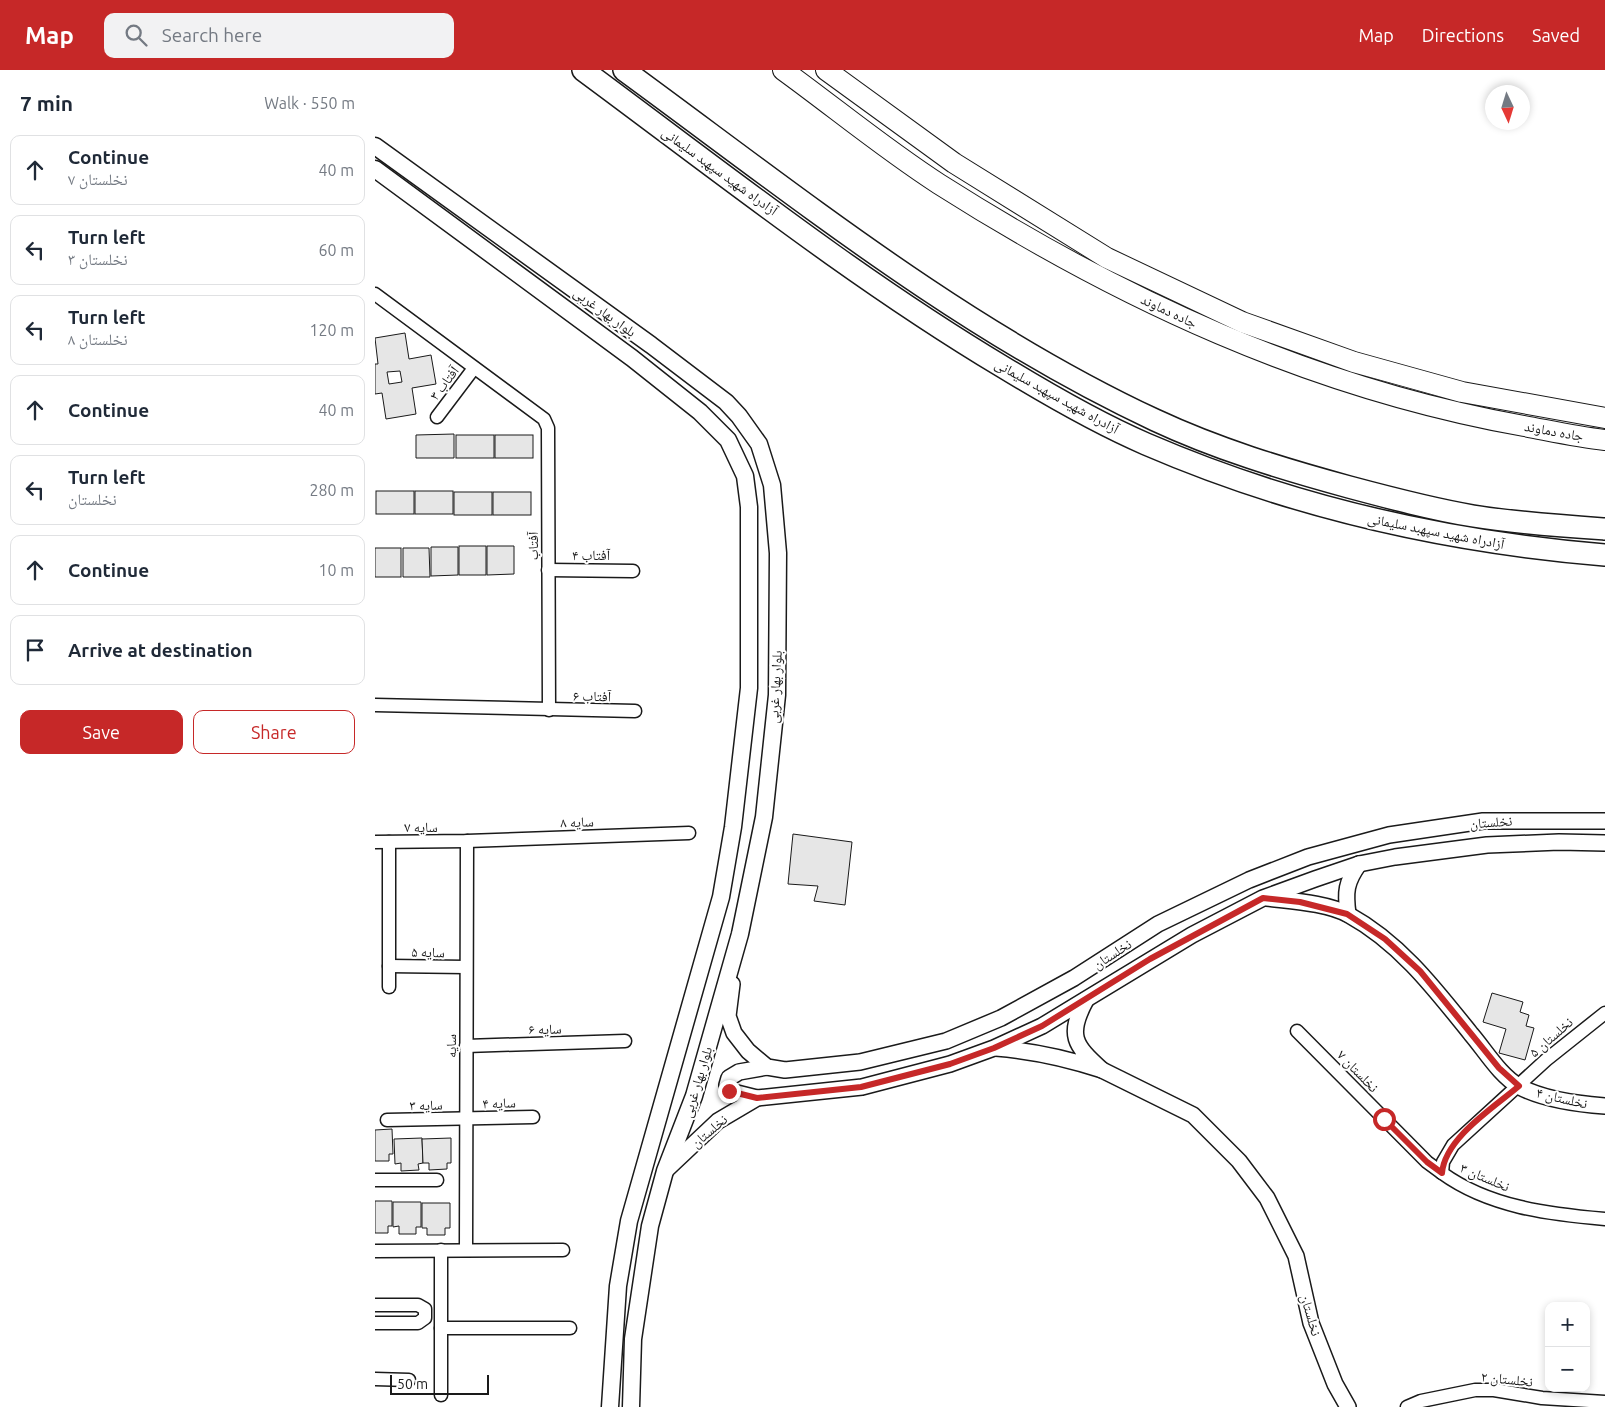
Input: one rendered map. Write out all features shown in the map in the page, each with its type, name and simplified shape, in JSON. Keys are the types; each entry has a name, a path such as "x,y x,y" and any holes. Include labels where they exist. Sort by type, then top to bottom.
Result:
{"highway":[{"name":"آزادراه شهید سپهبد سلیمانی","path":"583,70 847,265 949,335 1043,391 1145,444 1252,484 1327,508 1398,526 1467,540 1541,550 1605,555"},
{"name":"آزادراه شهید سپهبد سلیمانی","path":"624,70 861,244 962,314 1055,369 1156,420 1259,461 1403,501 1472,516 1605,529"},
{"name":"جاده دماوند","path":"783,70 937,183 1097,277 1234,342 1345,382 1457,414 1605,440"},
{"name":"جاده دماوند","path":"826,70 954,163 1107,258 1242,322 1354,362 1462,392 1605,418"}],"main road":[{"name":"بلوار بهار غربی","path":"375,146 651,345 726,402 739,416 759,444 772,485 778,554 777,695 764,817 740,934 694,1096 665,1172 650,1226 633,1339 631,1404"},
{"name":"بلوار بهار غربی","path":"375,169 633,358 700,412 728,440 745,476 749,507 749,688 733,827 721,897 629,1221 618,1286 609,1405"}],"street":[{"name":"آفتاب","path":"375,294 544,419 547,428 549,710"},
{"name":"آفتاب ۳","path":"437,417 474,368"},
{"name":"آفتاب ۴","path":"548,570 633,571"},
{"path":"375,705 549,710"},
{"name":"آفتاب ۶","path":"549,710 635,711"},
{"name":"نخلستان","path":"1605,821 1483,821 1389,835 1308,857 1249,880 1159,924 1074,978 1025,1005 1001,1018 946,1041 860,1062 785,1070 767,1067 739,1072 729,1078 727,1085 729,1091 757,1098 861,1087 950,1064 994,1048 1042,1026 1191,935 1263,898 1359,864 1487,845 1559,842 1605,843"},
{"name":"سایه ۸","path":"467,841 689,833"},
{"name":"سایه ۷","path":"375,842 467,841"},
{"name":"سایه","path":"466,1250 467,841"},
{"path":"389,842 389,987"},
{"path":"1347,914 1346,895 1350,877 1359,864"},
{"path":"1263,898 1300,902 1347,914 1385,939 1420,971 1499,1068 1519,1086"},
{"path":"740,934 728,1016 734,1033 748,1051 767,1067"},
{"name":"سایه ۵","path":"389,966 466,967"},
{"path":"1087,999 1076,1019 1074,1035 1080,1050 1102,1070"},
{"name":"نخلستان ۵","path":"1519,1086 1575,1034 1605,1013"},
{"name":"نخلستان ۷","path":"1297,1031 1427,1162 1442,1173"},
{"name":"سایه ۶","path":"466,1046 625,1042"},
{"path":"994,1048 1038,1052 1065,1058 1102,1070"},
{"name":"نخلستان","path":"1102,1070 1193,1115 1239,1161 1267,1198 1296,1256 1311,1323 1335,1384 1348,1407"},
{"name":"نخلستان ۴","path":"1519,1086 1545,1096 1605,1106"},
{"name":"نخلستان ۳","path":"1519,1086 1453,1145 1443,1162 1442,1173 1458,1185 1527,1210 1605,1219"},
{"name":"نخلستان","path":"665,1172 717,1121 757,1098"},
{"name":"سایه ۴","path":"466,1119 533,1117"},
{"name":"سایه ۳","path":"387,1120 466,1119"},
{"path":"375,1180 437,1180"},
{"path":"375,1250 563,1250"},
{"path":"441,1250 441,1395"},
{"path":"375,1306 418,1305 425,1309 425,1318 418,1323 375,1323"},
{"path":"441,1328 569,1328"},
{"path":"375,1379 409,1380"},
{"name":"نخلستان ۲","path":"1407,1407 1421,1401 1475,1390 1494,1390 1542,1398 1605,1402"}],"building":[{"path":"405,333 409,359 431,355 436,384 412,388 416,414 386,419 382,393 375,394 375,364 378,364 375,338","holes":["400,371 402,382 389,384 387,372"]},
{"path":"454,434 454,458 416,458 416,435"},
{"path":"456,435 494,435 494,458 456,458"},
{"path":"495,435 533,435 533,458 495,458"},
{"path":"376,491 414,491 414,514 376,514"},
{"path":"415,491 453,491 453,514 415,514"},
{"path":"454,492 492,492 492,515 454,515"},
{"path":"493,492 531,492 531,515 493,515"},
{"path":"459,546 486,546 486,575 459,575"},
{"path":"487,546 514,546 514,574 487,575"},
{"path":"431,547 458,547 458,575 431,576"},
{"path":"375,548 401,548 401,577 375,577"},
{"path":"403,548 429,548 430,577 403,577"},
{"path":"793,834 852,842 845,905 814,901 818,886 788,884"},
{"path":"1492,993 1523,1002 1520,1012 1529,1015 1526,1026 1534,1028 1525,1060 1499,1053 1506,1029 1483,1022"},
{"path":"392,1129 393,1154 389,1154 389,1161 375,1161 375,1130"},
{"path":"422,1138 423,1163 418,1164 419,1170 401,1171 401,1163 395,1164 394,1139"},
{"path":"451,1138 451,1163 447,1163 447,1169 429,1170 429,1163 423,1163 422,1139"},
{"path":"375,1201 392,1201 392,1226 388,1226 388,1233 375,1233"},
{"path":"393,1202 421,1202 421,1227 416,1227 416,1234 399,1234 399,1226 393,1227"},
{"path":"422,1203 450,1203 450,1228 445,1228 445,1235 427,1235 427,1228 422,1228"}],"route":[{"path":"729,1091 741,1096 757,1098 861,1087 950,1064 994,1048 1042,1026 1191,935 1263,898 1300,902 1347,914 1385,939 1420,971 1499,1068 1519,1086 1489,1110 1447,1151 1442,1173 1427,1162 1384,1119"}]}
